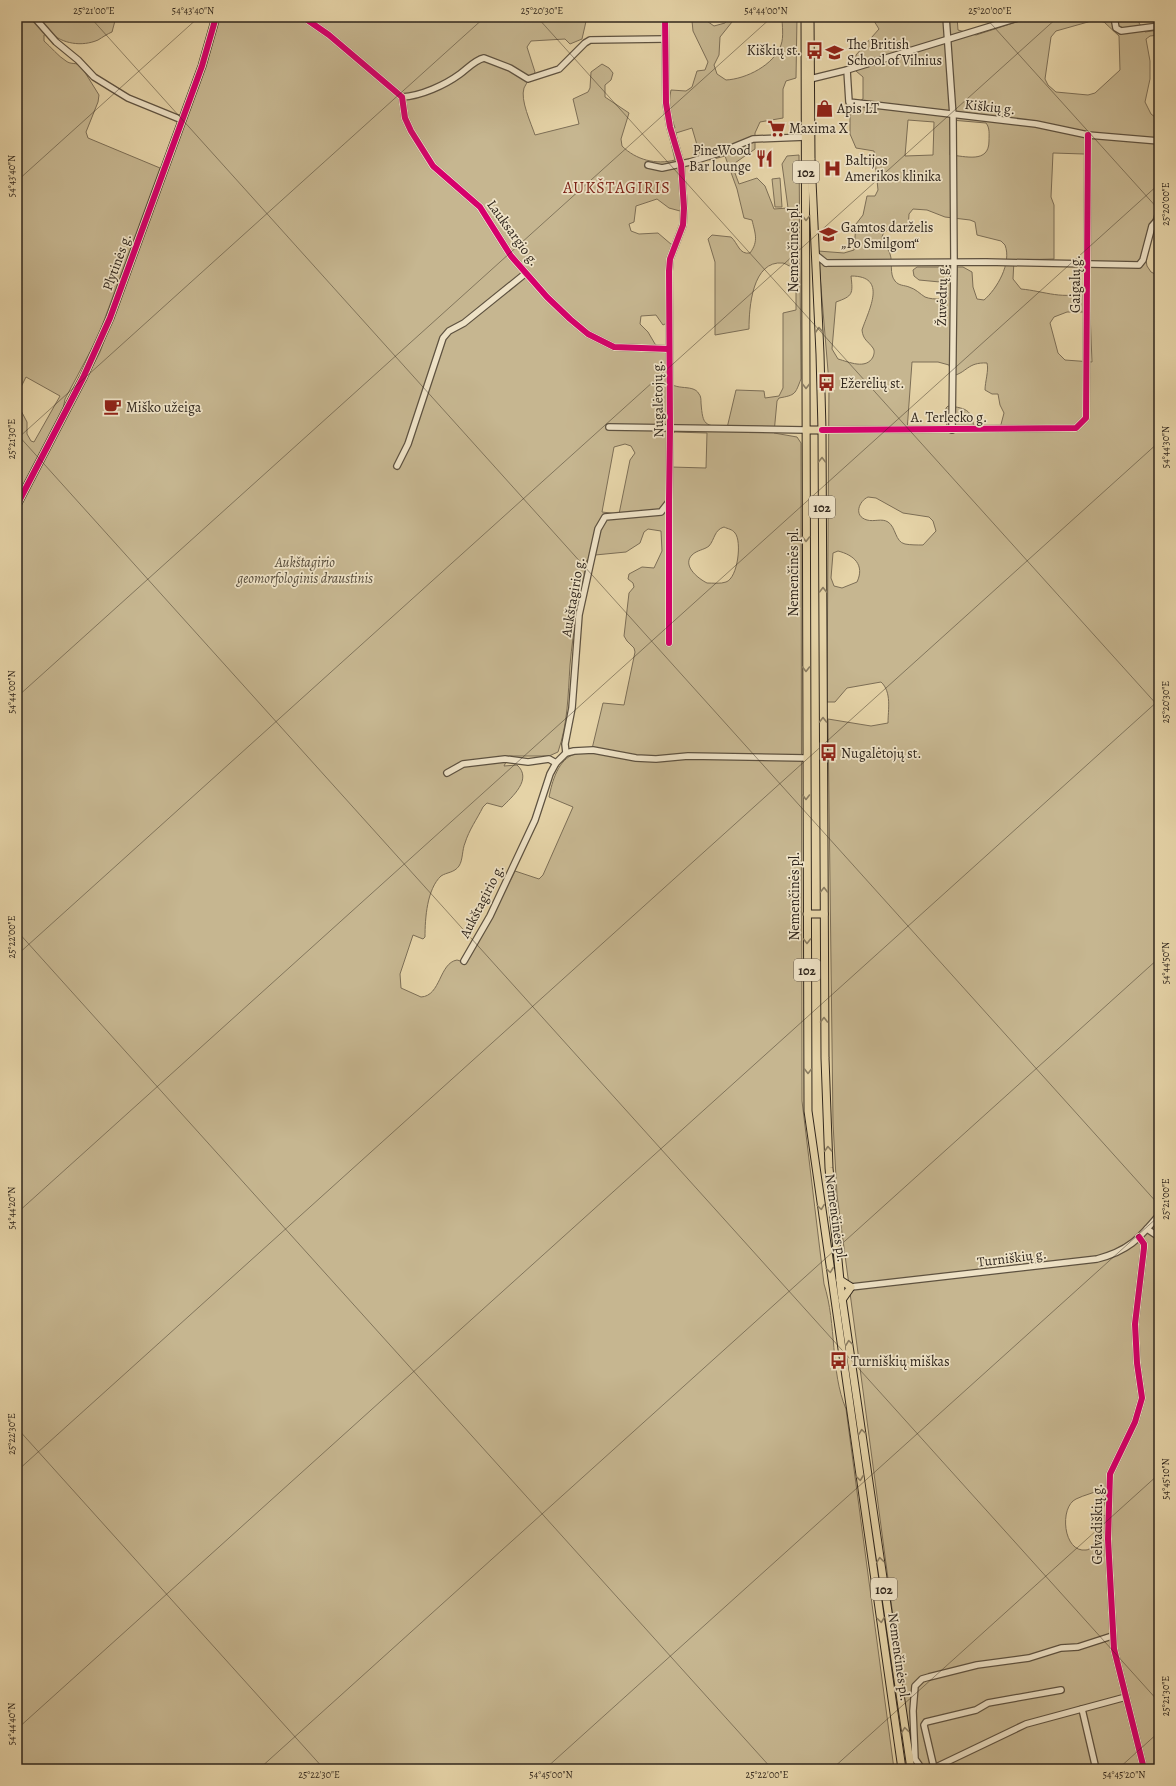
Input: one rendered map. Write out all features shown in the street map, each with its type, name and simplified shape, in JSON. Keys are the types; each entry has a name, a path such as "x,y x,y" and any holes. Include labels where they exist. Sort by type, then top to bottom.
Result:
{"main road":[{"name":"Plytinės g.","path":"17,506 86,371 110,318 204,60 216,17"},
{"name":"Nemenčinės pl.","path":"805,17 816,254 822,430 826,1126 834,1230 842,1300 911,1769"},
{"name":"Nemenčinės pl.","path":"810,17 806,137 806,758 808,1111 902,1769"},
{"path":"806,430 822,430"},
{"path":"807,914 824,914"},
{"path":"825,1232 834,1230"},
{"path":"840,1280 851,1287 842,1300"},
{"path":"846,1384 854,1382"}],"street":[{"path":"34,17 56,42 78,60 94,77 128,98 182,120"},
{"path":"303,17 329,35 402,97 421,94 455,77 475,62 484,58 510,68 528,79 559,69 584,43 590,40 666,39"},
{"name":"Nugalėtojų g.","path":"665,17 666,112 681,164 684,219 669,264 669,642"},
{"name":"Žuvėdrų g.","path":"946,17 953,116 954,262 952,430"},
{"path":"808,80 847,70 1021,17"},
{"path":"1114,17 1116,28 1121,31 1159,26"},
{"name":"Kiškių g.","path":"847,70 849,102 953,116 1036,124 1088,135 1159,141"},
{"name":"Lauksargio g.","path":"402,97 405,118 428,160 438,172 480,207 512,256 547,297 588,334 614,347 669,349"},
{"name":"Gaigalų g.","path":"1076,428 1086,418 1088,135"},
{"path":"648,165 662,168 681,164 719,153 753,139 806,137"},
{"path":"816,272 826,263 1087,262 1141,264 1152,226 1159,218"},
{"path":"816,254 826,263"},
{"name":"Lauksargio g.","path":"397,466 408,444 443,338 449,330 464,322 526,273"},
{"path":"609,427 806,430"},
{"name":"A. Terlecko g.","path":"822,430 1076,428"},
{"name":"Aukštagirio g.","path":"464,960 490,916 536,820 546,783 556,763 566,753 565,744 572,708 574,661 579,615 598,529 606,517 661,512 666,507 668,500"},
{"path":"566,753 593,750 636,758 656,759 688,756 806,758"},
{"path":"447,773 464,764 505,759 523,762 549,759 556,763"},
{"name":"Turniškių g.","path":"851,1287 1097,1259 1116,1254 1139,1238 1159,1215"},
{"path":"1147,1229 1159,1238"},
{"name":"Gelvadiškių g.","path":"1139,1238 1142,1240 1144,1248 1135,1324 1137,1363 1143,1394 1135,1422 1110,1474 1108,1538 1112,1636 1144,1769"},
{"path":"922,1769 915,1759 913,1711 915,1686 922,1680 977,1665 1029,1658 1061,1648 1078,1647 1112,1636"},
{"path":"1061,1690 988,1703 976,1710 926,1722 924,1725 933,1768 1026,1724 1126,1697"},
{"path":"1082,1709 1096,1769"}],"green space":[{"path":"17,17 116,17 112,32 92,42 79,44 66,42 50,32 44,35 44,41 60,57 70,63 81,66 99,95 98,102 86,132 88,138 160,168 98,337 65,399 63,409 17,497","holes":["26,377 60,396 34,442 31,441 27,434 27,422 18,405 20,389"]},
{"name":"Aukštagirio geomorfologinis draustinis","path":"219,17 587,17 582,39 570,44 565,39 531,41 527,47 535,72 524,88 523,99 526,112 535,135 579,124 573,99 588,92 590,88 591,72 602,64 609,68 613,73 611,80 605,85 605,97 629,113 621,139 622,146 640,158 661,162 675,160 668,130 675,128 670,109 671,90 686,91 692,87 697,71 705,70 708,62 693,31 692,21 694,17 704,19 714,26 725,23 730,17 736,17 720,37 719,55 714,65 717,74 726,80 750,74 766,65 777,52 782,42 782,17 797,17 796,78 786,81 783,89 783,118 760,122 755,133 755,149 732,165 739,184 757,178 765,186 774,209 788,208 782,164 787,156 799,155 801,379 792,395 779,398 777,401 774,433 797,437 801,443 802,1101 824,1284 831,1315 835,1364 841,1394 846,1409 894,1769 17,1769 17,512 100,352 207,62","holes":["692,128 700,155 710,160 725,156 737,189 744,218 752,220 755,233 755,245 750,253 743,252 731,237 712,235 708,239 715,262 715,335 749,329 750,309 754,287 765,269 773,264 783,263 796,270 796,310 783,313 783,388 779,396 765,398 764,391 736,390 727,428 709,425 706,423 703,416 701,397 696,391 672,385 667,376 667,354 655,344 648,332 640,324 641,316 656,315 663,325 667,323 672,245 658,233 639,234 631,231 629,224 634,222 636,206 657,199 669,208 680,211 686,190 676,133","675,432 707,433 706,468 671,467 672,434","625,444 631,446 635,453 630,460 619,514 602,512 614,447","724,527 735,533 738,543 738,559 730,579 726,582 707,583 695,575 690,567 689,559 694,553 709,546 718,530","648,529 661,531 662,551 654,568 642,567 629,574 628,579 633,583 634,587 629,593 624,636 634,648 635,652 624,705 603,703 591,753 575,754 569,757 564,761 557,772 549,797 573,807 543,875 539,879 515,871 487,926 464,962 457,960 451,962 433,991 428,995 421,997 401,988 400,974 413,935 423,939 425,937 428,904 436,882 441,876 455,870 459,866 467,838 483,807 487,803 502,807 515,793 522,782 523,776 517,765 504,766 509,756 549,756 558,752 566,720 573,639 587,560 595,555 626,552 640,543 644,532"]},
{"path":"862,17 957,17 958,30 976,35 1032,17 1139,17 1139,23 1145,32 1159,30 1159,35 1150,36 1146,39 1150,61 1150,79 1145,102 1151,114 1159,120 1159,200 1144,248 1147,266 1151,272 1159,276 1159,1769 916,1769 904,1699 837,1195 833,1123 828,719 871,726 888,723 889,707 887,691 881,682 847,688 835,702 827,702 829,383 818,251 844,253 854,250 856,224 863,215 867,196 875,196 878,190 874,151 856,148 850,134 850,107 863,99 863,77 856,71 856,55 879,29 874,21 863,21","holes":["1095,20 1104,22 1119,36 1120,70 1095,93 1088,95 1056,92 1048,85 1045,79 1051,37 1056,31","908,120 934,122 933,155 905,156","951,120 986,123 989,129 988,148 985,153 981,156 969,157 950,155","1053,153 1084,154 1090,160 1088,291 1079,294 1063,295 1021,289 1013,279 1014,260 1054,259 1054,205 1051,197","913,209 927,210 945,217 975,222 977,235 1001,241 1005,245 1007,252 1005,267 998,283 984,300 977,299 973,287 972,272 963,267 917,267 913,270 914,276 919,280 940,282 944,290 940,299 925,297 914,289 898,284 893,278 890,254 882,237 888,230 902,232 908,230 909,214","851,276 862,277 869,281 873,288 871,304 862,330 865,338 874,349 874,354 870,361 862,364 838,359 832,349 836,302 849,296 851,294","1067,312 1090,312 1092,362 1065,360 1058,353 1050,323 1054,317","912,362 938,362 949,365 952,376 961,373 975,364 987,363 988,369 985,390 992,394 998,394 1000,405 1004,413 999,432 974,431 971,415 968,412 955,407 948,406 946,408 947,431 907,431","868,497 876,498 903,513 929,517 933,521 936,531 923,545 902,543 897,537 893,527 888,522 883,520 867,520 863,518 859,512 860,505","838,551 849,555 859,566 860,571 857,582 842,588 834,586 831,578 833,553","1102,1489 1107,1516 1101,1515 1095,1542 1092,1547 1087,1550 1078,1549 1072,1544 1066,1529 1067,1511 1071,1504 1082,1496"]},
{"path":"780,178 782,207 775,207 772,179"}],"cycle path":[{"path":"17,505 83,378 110,318 202,66 216,17"},
{"path":"303,17 329,35 402,97 405,118 411,131 433,166 480,207 511,256 547,297 570,319 588,334 614,347 669,349"},
{"path":"665,17 666,103 670,127 681,164 684,208 683,225 670,259 669,271 669,643"},
{"path":"822,430 1076,428 1086,418 1088,135"},
{"path":"1139,1237 1144,1244 1144,1248 1135,1324 1137,1363 1142,1398 1135,1422 1110,1474 1108,1539 1114,1649 1144,1769"}],"place":[{"name":"Kiškių st.","path":"814,50"},
{"name":"The British School of Vilnius","path":"834,52"},
{"name":"Apis LT","path":"824,108"},
{"name":"Maxima X","path":"776,128"},
{"name":"PineWood Bar lounge","path":"764,158"},
{"name":"Baltijos Amerikos klinika","path":"832,168"},
{"name":"Gamtos darželis „Po Smilgom“","path":"828,235"},
{"name":"Ežerėlių st.","path":"827,383"},
{"name":"Miško užeiga","path":"113,407"},
{"name":"Nugalėtojų st.","path":"828,753"},
{"name":"Turniškių miškas","path":"838,1361"}],"district":[{"name":"AUKŠTAGIRIS","path":"617,188"}]}
